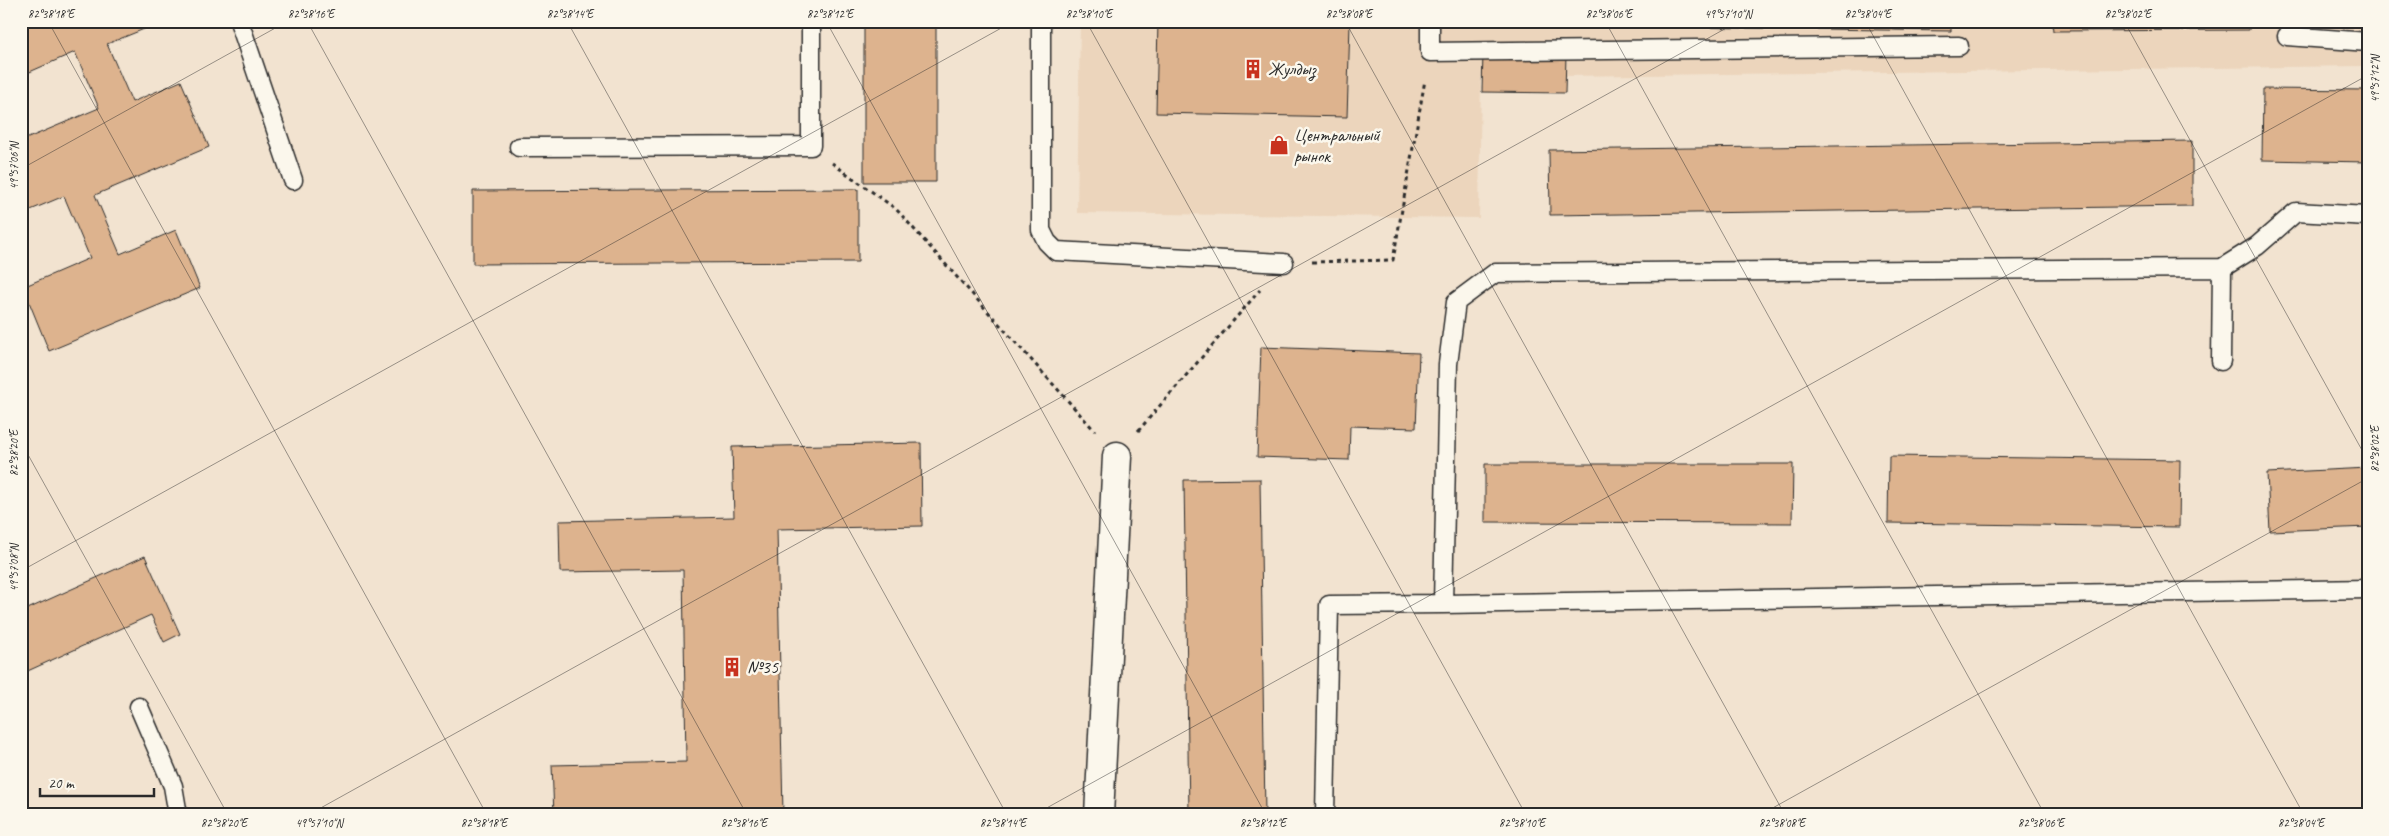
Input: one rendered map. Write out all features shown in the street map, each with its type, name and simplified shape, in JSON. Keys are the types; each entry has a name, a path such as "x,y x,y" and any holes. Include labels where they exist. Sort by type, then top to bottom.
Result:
{"street":[{"path":"1099,815 1117,456"}],"lane":[{"path":"238,21 293,180"},
{"path":"520,147 811,146 811,21"},
{"path":"1041,21 1041,230 1047,242 1056,251 1284,263"},
{"path":"1430,21 1430,52 1959,46"},
{"path":"2287,36 2368,42"},
{"path":"1443,604 1448,364 1456,302 1495,273 2222,268 2257,246 2296,212 2368,216"},
{"path":"2221,361 2222,268"},
{"path":"1325,815 1328,606 2368,589"},
{"path":"139,707 173,786 178,815"}],"path":[{"path":"811,146 896,210 1117,456"}],"shaded area":[{"name":"Центральный рынок","path":"1080,21 2368,21 2368,66 1481,77 1479,218 1077,213"}],"building":[{"path":"21,21 153,21 154,25 107,44 132,102 181,81 209,147 95,195 120,254 176,230 200,288 49,351 23,287 90,258 64,196 21,214 21,141 99,108 75,52 25,74 21,64"},
{"path":"864,21 936,21 936,182 864,182"},
{"name":"Жулдыз","path":"1158,21 1350,24 1347,117 1156,113"},
{"path":"1613,21 1951,21 1951,31 1613,26"},
{"path":"2052,21 2249,21 2249,30 2053,31"},
{"path":"1483,53 1566,54 1565,93 1482,92"},
{"path":"2263,89 2368,90 2368,162 2262,160"},
{"path":"2192,141 2192,206 1550,215 1549,150"},
{"path":"858,189 858,262 473,264 473,191"},
{"path":"1261,347 1419,353 1416,428 1350,426 1349,460 1257,457"},
{"name":"№35","path":"921,443 922,526 777,529 783,815 554,815 552,765 686,762 683,570 560,572 559,521 734,517 732,447"},
{"path":"1889,456 2180,460 2179,527 1888,523"},
{"path":"1485,464 1793,464 1792,523 1485,522"},
{"path":"2368,468 2368,527 2270,531 2267,473"},
{"path":"1260,479 1265,815 1189,815 1184,480"},
{"path":"145,556 180,634 164,642 151,615 21,674 21,612"}],"place":[{"name":"Жулдыз","path":"1253,69"},
{"name":"Центральный рынок","path":"1279,145"},
{"name":"№35","path":"732,667"}]}
